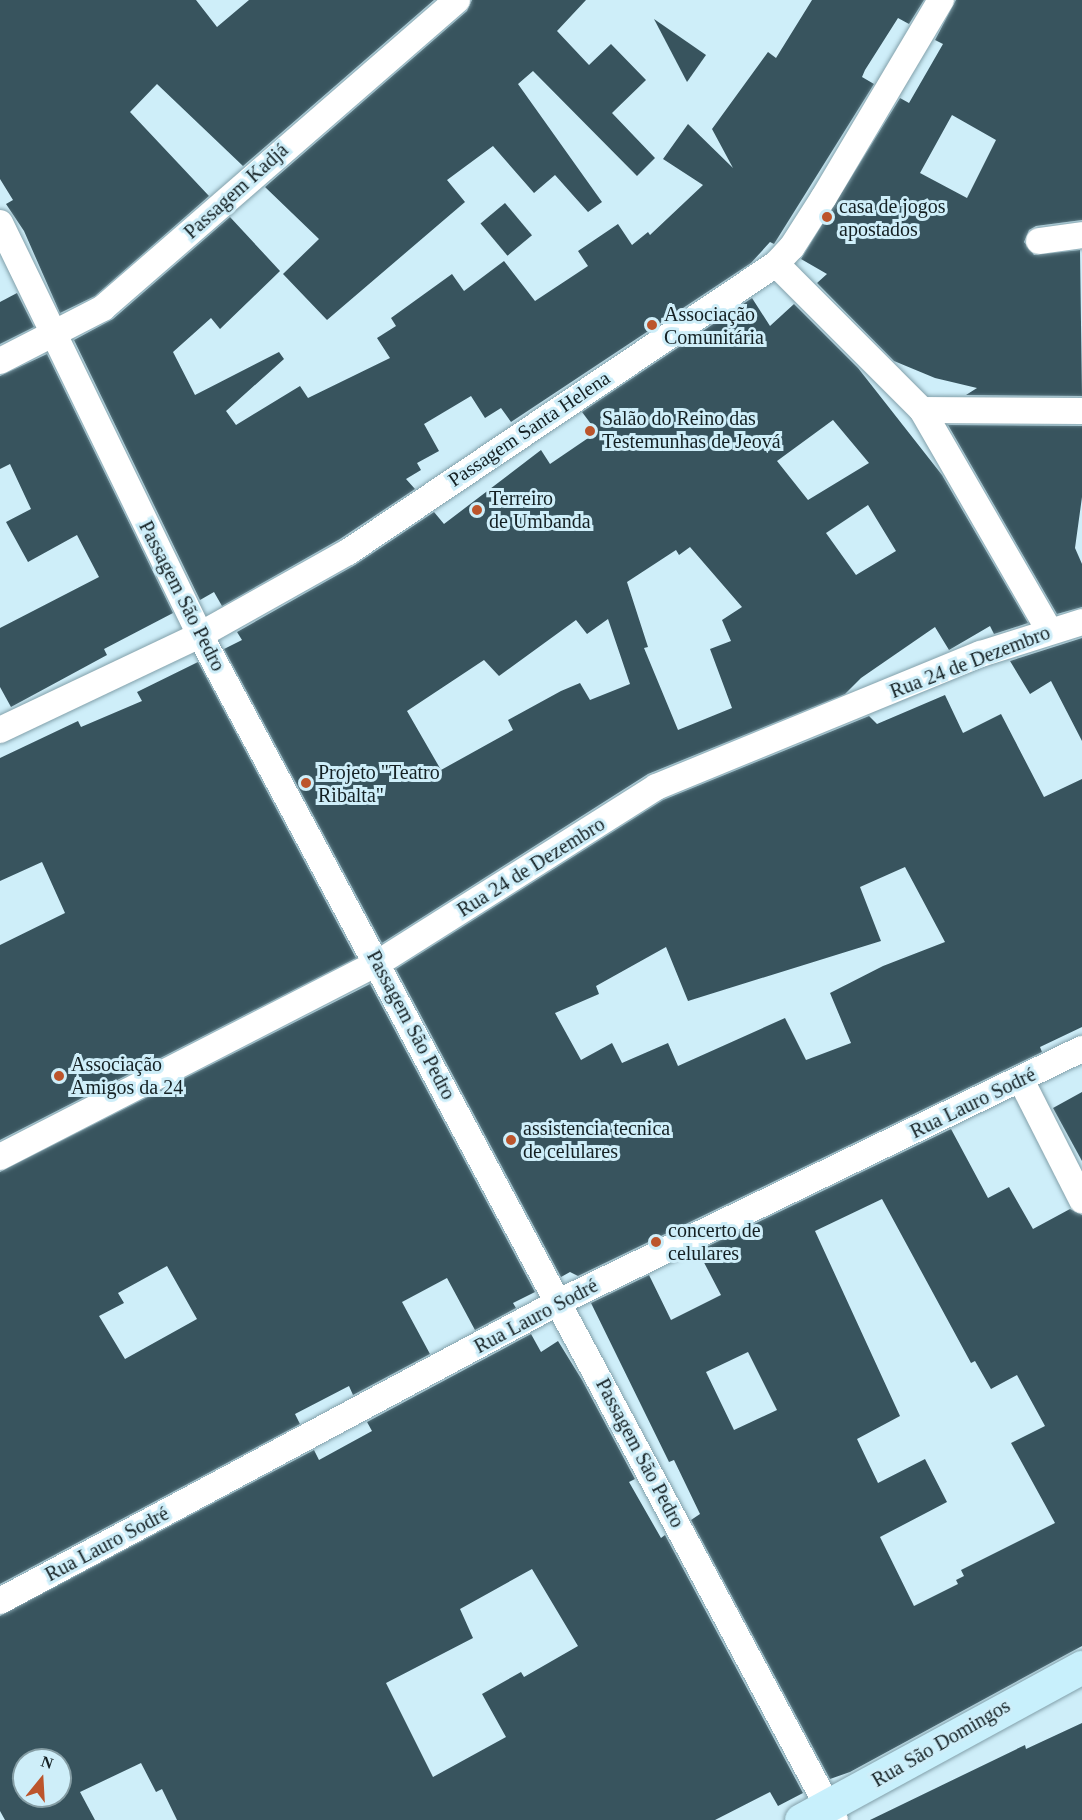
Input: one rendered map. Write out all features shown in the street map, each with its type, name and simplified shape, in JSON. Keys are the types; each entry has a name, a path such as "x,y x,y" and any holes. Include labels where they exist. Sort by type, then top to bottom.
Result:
{"street":[{"name":"Passagem Kadjá","path":"0,361 103,308 456,0"},
{"name":"Passagem Santa Helena","path":"0,730 200,635 348,552 776,264 792,247 824,197 941,0"},
{"name":"Passagem São Pedro","path":"0,223 52,336 200,635 559,1302 821,1815"},
{"path":"1040,241 1082,235"},
{"path":"776,264 922,410 1049,630"},
{"path":"922,410 1082,411"},
{"name":"Rua 24 de Dezembro","path":"0,1157 378,963 657,787 1049,630 1082,622"},
{"name":"Rua Lauro Sodré","path":"0,1601 559,1302 1082,1049"},
{"path":"1021,1080 1082,1200"},
{"name":"Rua São Domingos","path":"821,1815 1082,1667"}],"building":[{"path":"0,0 196,0 217,27 249,0 434,0 243,166 157,84 130,112 209,196 95,296 60,313 24,231 6,204 13,200 0,179"},
{"path":"472,0 586,0 557,31 589,65 611,44 646,80 612,113 655,158 637,176 533,71 518,84 602,202 588,212 555,175 534,193 493,146 447,180 465,202 327,320 283,274 319,239 265,187 467,11"},
{"path":"812,0 924,0 909,24 898,18 865,70 862,77 874,84 774,244 770,242 751,263 511,422 501,408 485,418 471,396 424,424 439,451 417,463 421,470 406,479 415,489 340,539 222,606 214,592 200,600 74,340 113,319 230,217 280,271 220,329 211,318 173,352 195,395 279,352 284,359 226,411 236,425 300,386 308,398 390,358 377,338 396,326 391,318 452,274 464,291 504,261 535,301 588,266 578,251 618,224 632,245 648,232 650,235 703,185 663,159 688,124 733,168 712,129 768,52 776,58"},
{"path":"956,0 1082,0 1082,220 1036,226 1029,230 1024,242 1034,255 1080,250 1082,396 966,395 977,388 935,378 894,361 817,283 827,274 801,259 900,98 909,103 943,44 935,40","holes":["952,115 996,140 967,198 920,173"]},
{"path":"654,19 706,55 687,82"},
{"path":"505,203 532,235 507,256 480,224"},
{"path":"17,293 34,327 0,344 0,302"},
{"path":"752,298 770,326 794,304 858,368 942,475 1028,623 994,634 990,626 949,650 935,627 861,678 845,694 648,774 382,943 224,649 242,640 237,632 355,565 434,512 444,524 541,450 550,464 597,432 582,412","holes":["833,420 869,463 808,500 777,461","868,505 896,551 856,575 826,533","690,547 742,607 722,620 731,641 710,649 732,708 678,730 644,648 648,647 627,582 676,550 679,555","608,619 630,684 590,700 580,683 561,691 508,720 513,730 441,770 407,711 484,660 499,676 576,620 587,634"]},
{"path":"47,354 173,613 104,649 107,655 11,707 0,687 0,628 99,577 77,535 28,562 6,522 31,509 10,464 0,469 0,376"},
{"path":"948,425 1082,426 1082,497 1075,548 1082,564 1082,607 1057,614"},
{"path":"1082,638 1082,741 1051,681 1030,694 1010,661"},
{"path":"198,662 356,958 0,1140 0,945 65,913 42,862 0,881 0,758 78,721 81,727 142,701 137,692"},
{"path":"945,695 963,733 1001,714 1044,797 1082,779 1082,1027 1040,1047 1042,1052 578,1276 570,1272 561,1277 396,969 663,800 869,716 877,724","holes":["905,867 945,942 883,966 830,993 851,1043 806,1060 785,1018 678,1066 668,1043 622,1063 612,1043 581,1060 555,1013 599,994 596,986 666,947 688,1001 881,941 860,887"]},
{"path":"370,984 535,1292 513,1303 516,1308 475,1330 447,1278 402,1302 430,1354 353,1395 349,1386 295,1414 300,1424 0,1584 0,1172","holes":["167,1266 197,1319 125,1359 99,1316 124,1303 118,1293"]},
{"path":"1082,1092 1082,1161 1053,1108"},
{"path":"951,1129 988,1198 1009,1187 1033,1229 1070,1209 1082,1215 1082,1646 850,1772 830,1779 691,1520 700,1514 674,1460 669,1462 591,1303 649,1275 671,1320 721,1295 698,1251","holes":["882,1199 971,1363 975,1361 991,1389 1017,1375 1045,1426 1011,1443 1055,1523 961,1570 964,1576 956,1580 958,1584 914,1606 880,1537 947,1502 925,1459 878,1483 857,1439 900,1416 815,1231","748,1352 777,1410 734,1430 706,1372"]},
{"path":"531,1334 541,1352 558,1341 582,1380 635,1479 629,1482 661,1538 665,1535 803,1793 778,1806 770,1792 715,1820 177,1820 162,1789 156,1792 141,1763 80,1792 95,1820 5,1820 0,1811 0,1616 314,1450 319,1460 372,1431 367,1422","holes":["532,1569 578,1646 524,1677 521,1672 482,1694 506,1737 433,1777 386,1683 473,1638 460,1609"]},
{"path":"1082,1723 1082,1820 870,1820 1025,1745 1026,1749"}],"place":[{"name":"casa de jogos apostados","path":"827,217"},
{"name":"Associação Comunitária","path":"652,325"},
{"name":"Salão do Reino das Testemunhas de Jeová","path":"590,431"},
{"name":"Terreiro de Umbanda","path":"477,510"},
{"name":"Projeto \"Teatro Ribalta\"","path":"306,783"},
{"name":"Associação Amigos da 24","path":"59,1076"},
{"name":"assistencia tecnica de celulares","path":"511,1140"},
{"name":"concerto de celulares","path":"656,1242"}]}
